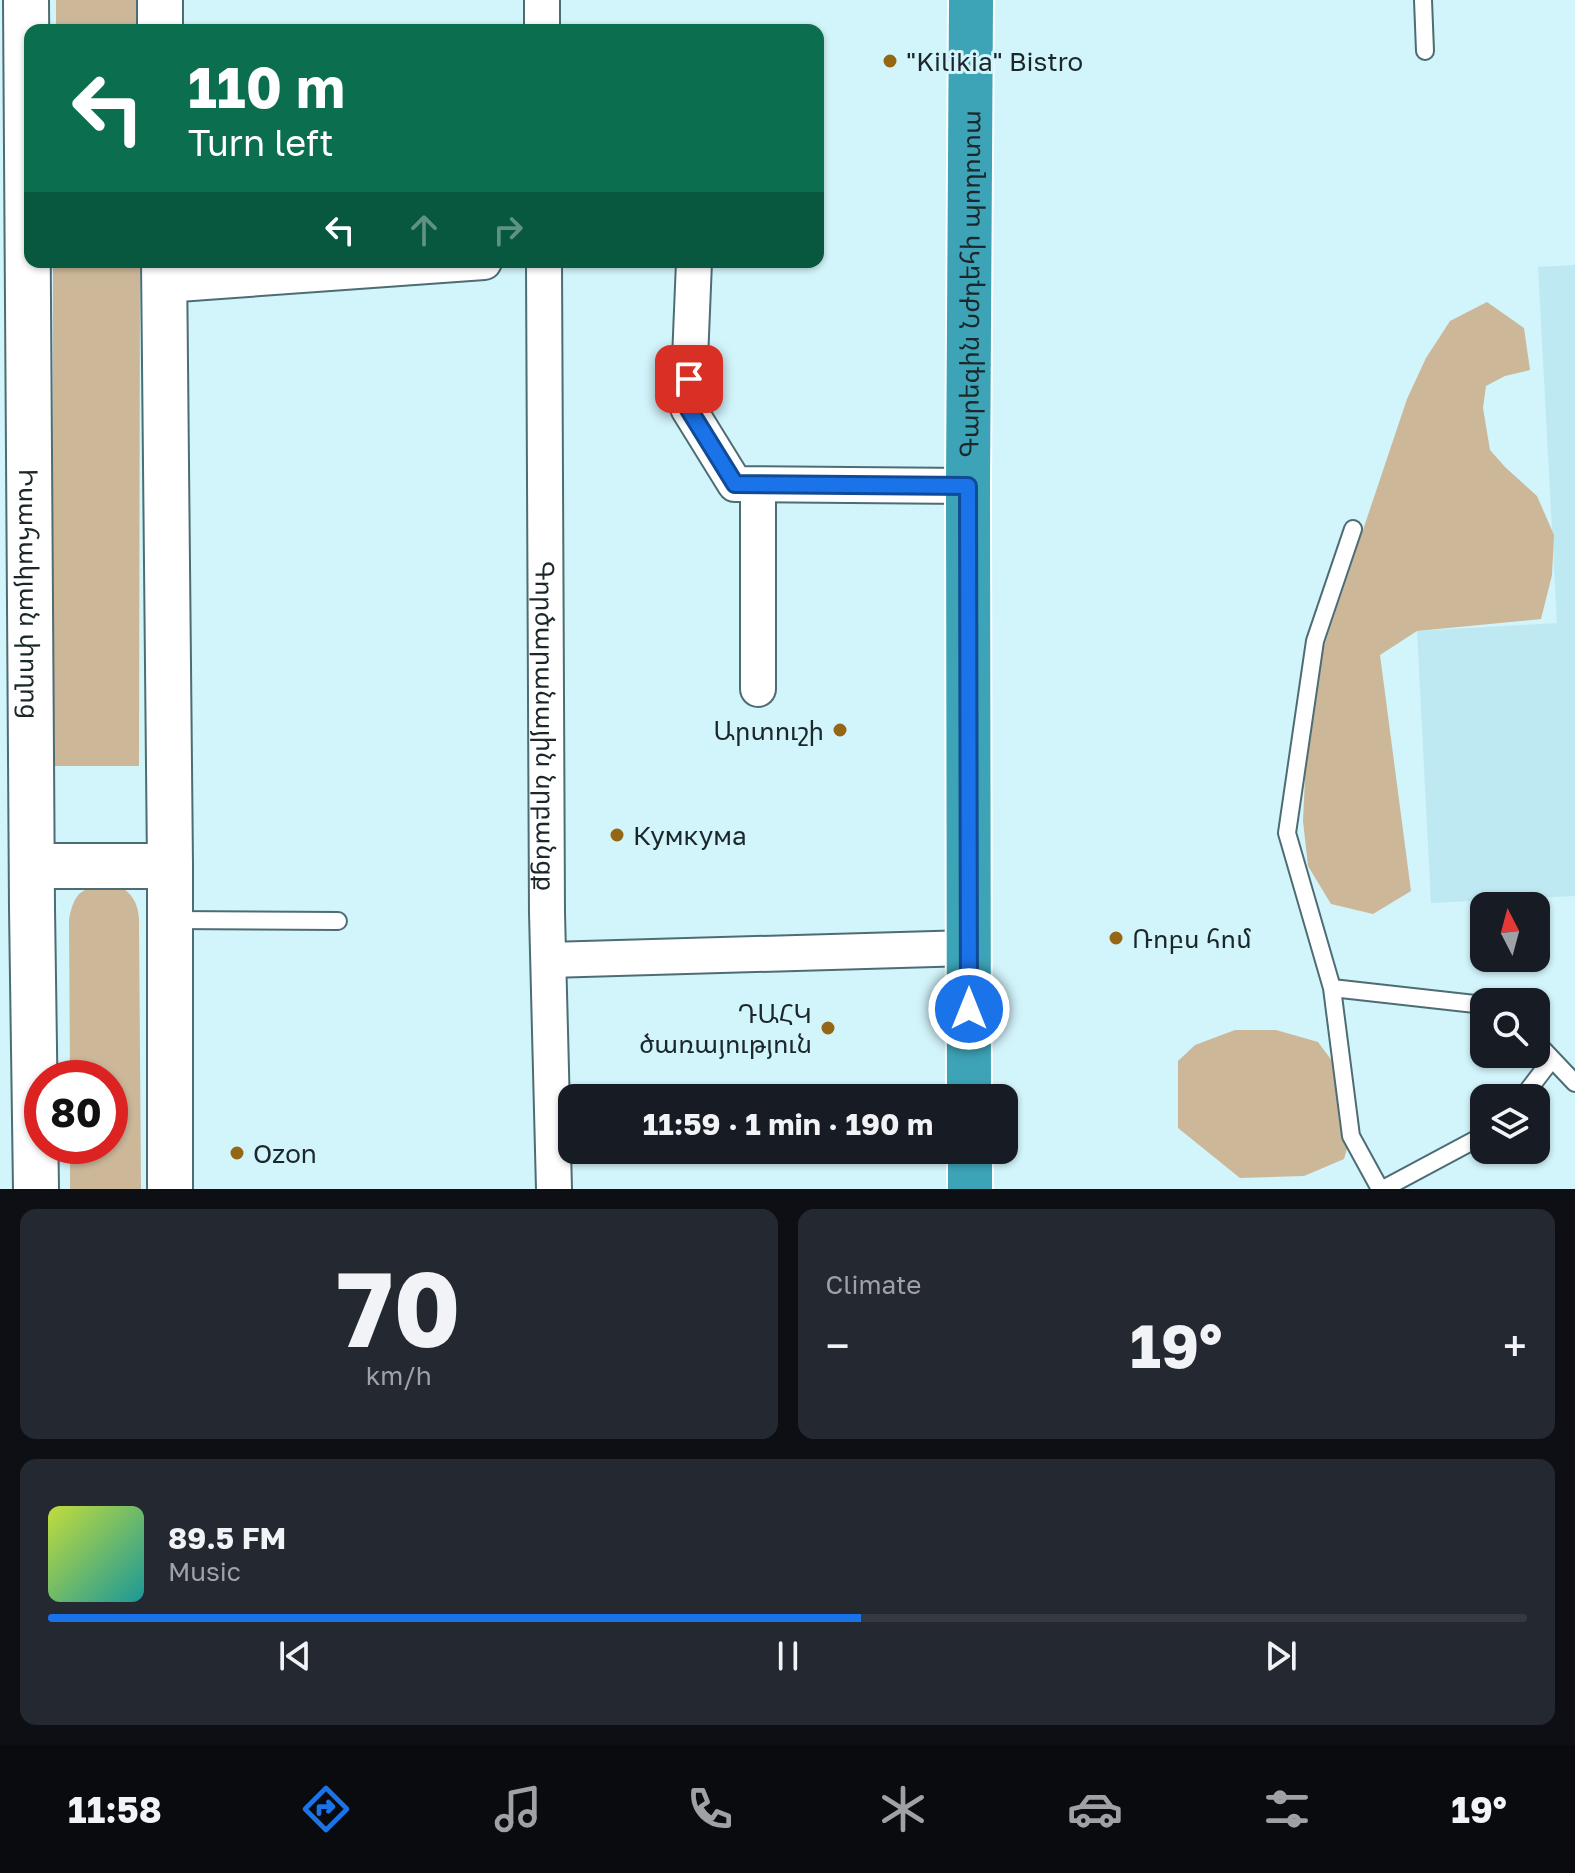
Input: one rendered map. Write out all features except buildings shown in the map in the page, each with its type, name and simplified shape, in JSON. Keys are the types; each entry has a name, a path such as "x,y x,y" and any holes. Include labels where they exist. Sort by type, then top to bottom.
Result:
{"highway":[{"name":"Գարեգին Նժդեհի պողոտա","path":"969,1084 971,0"},
{"path":"970,1164 970,1189"}],"street":[{"name":"Իսահակյան փողոց","path":"25,24 26,0"},
{"path":"160,0 160,24"},
{"path":"542,0 542,24"},
{"name":"Իսահակյան փողոց","path":"24,64 19,223 36,1189"},
{"path":"170,1189 164,273 309,268"},
{"name":"Գործարանային նրբանցք","path":"544,268 549,960 554,1189"},
{"path":"694,268 688,408 735,484 968,486"},
{"path":"758,485 758,689"},
{"path":"32,866 170,866"},
{"path":"549,960 969,948"}],"lane":[{"path":"1423,0 1425,51"},
{"path":"1353,529 1315,641 1287,833 1332,988 1351,1136 1382,1189 1470,1142"},
{"path":"170,920 338,921"},
{"path":"1332,988 1470,1003"},
{"path":"1533,1084 1552,1059 1575,1083"}],"shaded area":[{"path":"56,0 136,0 137,24 56,24"},
{"path":"1575,265 1575,896 1550,897 1550,892 1470,892 1470,901 1431,903 1417,631 1557,623 1538,267"},
{"path":"53,268 140,268 139,766 52,766"},
{"path":"1487,302 1524,328 1530,370 1505,376 1486,386 1483,408 1490,450 1537,496 1554,535 1552,575 1541,619 1417,631 1380,655 1411,891 1373,914 1331,904 1308,866 1303,821 1313,688 1324,646 1407,399 1426,358 1450,321"},
{"path":"118,885 127,891 137,908 139,919 141,1189 70,1189 70,1164 128,1164 128,1060 70,1060 69,920 79,894 99,886"},
{"path":"1235,1030 1276,1030 1318,1042 1344,1077 1356,1117 1344,1159 1304,1176 1240,1178 1178,1128 1178,1061 1195,1045"}],"place":[{"name":"\"Kilikia\" Bistro","path":"890,61"},
{"name":"Արտուշի","path":"840,730"},
{"name":"Кумкума","path":"617,835"},
{"name":"Ռոբս հոմ","path":"1116,938"},
{"name":"ԴԱՀԿ ծառայություն","path":"828,1028"},
{"name":"Ozon","path":"237,1153"}],"route":[{"path":"689,379 688,408 735,484 968,486 969,1009"}]}
